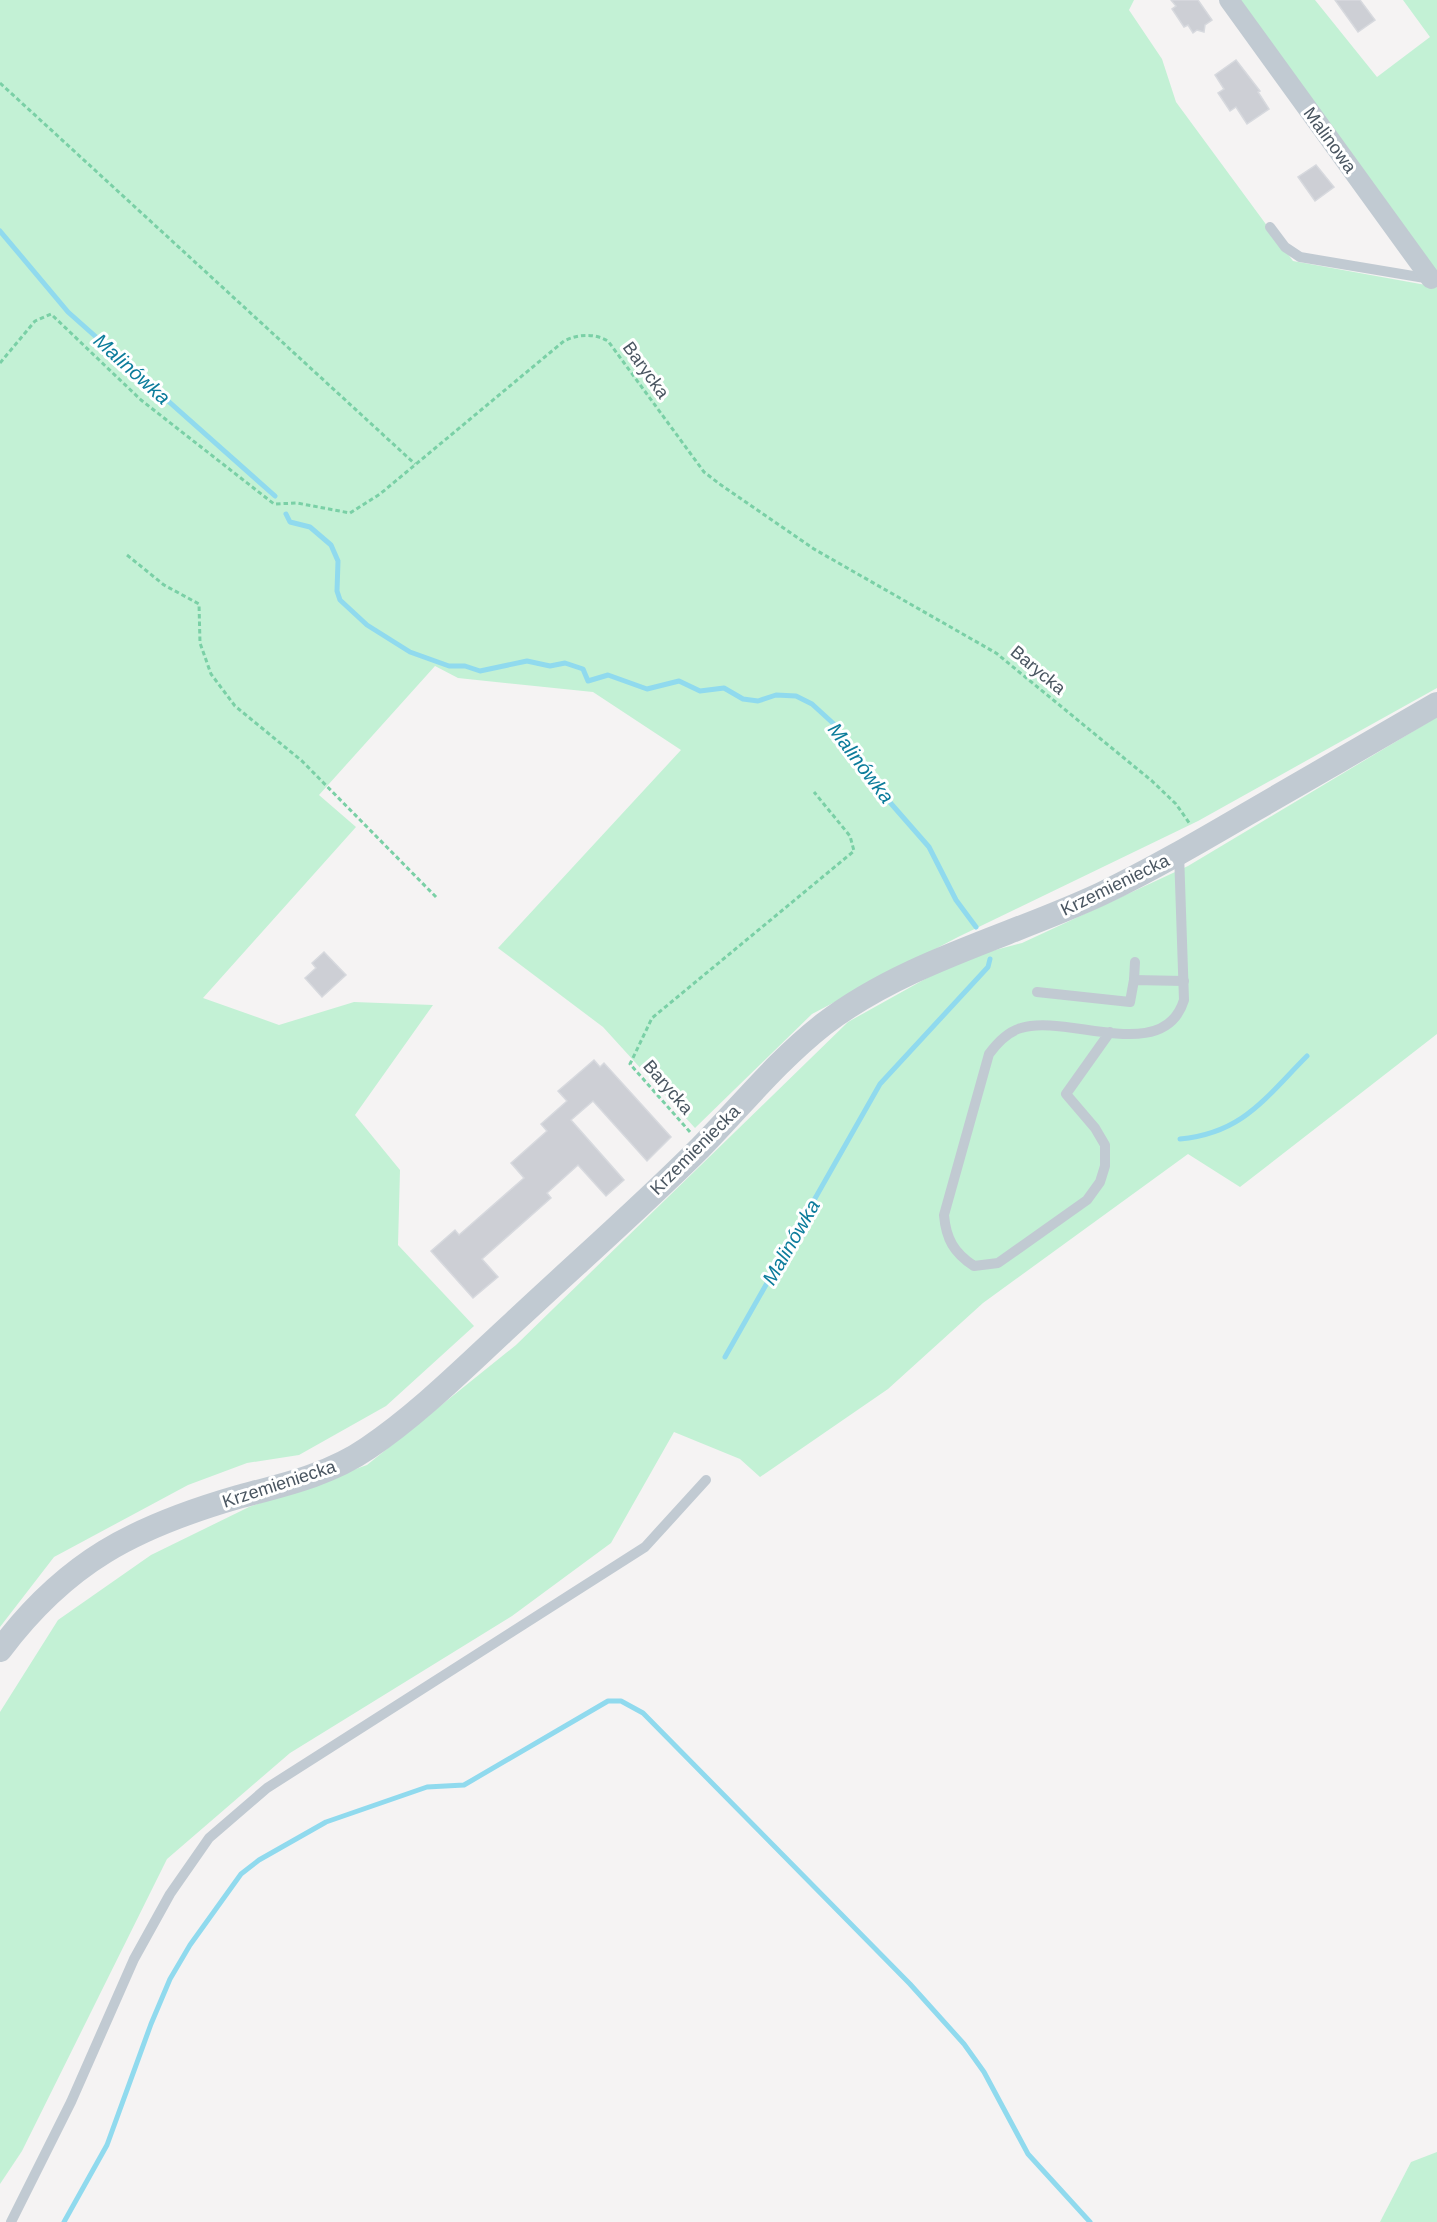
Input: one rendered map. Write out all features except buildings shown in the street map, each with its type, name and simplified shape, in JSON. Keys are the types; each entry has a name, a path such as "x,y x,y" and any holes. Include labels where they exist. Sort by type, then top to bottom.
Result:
{"street":[{"name":"Malinowa","path":"1229,0 1434,280"},
{"name":"Krzemieniecka","path":"0,1650 53,1589 81,1566 128,1536 181,1515 325,1472 353,1458 378,1441 431,1397 702,1145 794,1050 852,1005 929,965 1100,894 1179,853 1437,704"}],"lane":[{"path":"1270,227 1285,247 1300,257 1434,280"},
{"path":"1110,1032 1066,1094 1095,1128 1105,1145 1105,1166 1100,1182 1087,1200 998,1263 974,1266 958,1256 946,1235 944,1215 989,1054 1008,1034 1032,1026 1110,1032 1147,1035 1161,1028 1181,1010 1184,999 1184,981 1179,853"},
{"path":"1037,992 1130,1002 1135,962"},
{"path":"1134,980 1184,981"},
{"path":"11,2222 71,2102 134,1959 170,1894 209,1838 267,1788 645,1547 706,1480"}],"path":[{"path":"0,84 415,464"},
{"name":"Barycka","path":"0,363 35,321 51,314 141,400 274,504 297,503 350,513 380,494 564,341 584,335 602,338 608,341 704,472 814,549 996,653 1152,781 1176,804 1201,840"},
{"path":"127,555 164,585 199,604 200,643 211,675 235,706 302,761 437,898"},
{"name":"Barycka","path":"702,1145 630,1064 652,1018 854,851 850,836 814,792"}],"green space":[{"path":"0,0 1134,0 1129,10 1162,59 1176,102 1293,261 1437,287 1437,688 1198,821 958,937 812,1014 695,1128 603,1027 498,948 681,750 593,692 458,678 435,666 319,795 356,827 203,998 279,1025 354,1002 433,1005 355,1115 400,1170 398,1245 474,1326 386,1406 299,1455 247,1463 188,1485 54,1557 0,1627"},
{"path":"1235,0 1315,0 1377,77 1430,37 1403,0 1437,0 1437,282"},
{"path":"1437,717 1437,1034 1240,1187 1188,1154 983,1303 888,1389 760,1477 740,1459 674,1432 611,1543 512,1616 290,1753 167,1859 22,2151 0,2184 0,1712 58,1620 151,1555 249,1507 367,1465 516,1345 848,1022 961,959 1022,943 1188,866"},
{"path":"1437,2152 1437,2222 1380,2222 1411,2162"}],"waterway":[{"name":"Malinówka","path":"0,231 68,312 275,496"},
{"name":"Malinówka","path":"286,514 290,522 310,527 331,545 338,561 337,591 340,600 367,625 410,652 449,666 465,666 480,671 527,661 550,666 565,663 583,669 588,681 608,675 647,689 679,681 700,691 724,688 743,699 758,701 776,695 796,696 812,704 835,725 866,775 929,847 956,900 976,927"},
{"name":"Malinówka","path":"725,1357 880,1084 988,967 990,959"},
{"path":"1180,1139 1202,1135 1237,1121 1265,1099 1307,1056"},
{"path":"64,2222 107,2145 170,1979 190,1945 241,1874 259,1860 326,1822 427,1787 464,1785 608,1701 621,1701 643,1713 910,1984 964,2044 984,2072 1028,2154 1090,2222"}]}
